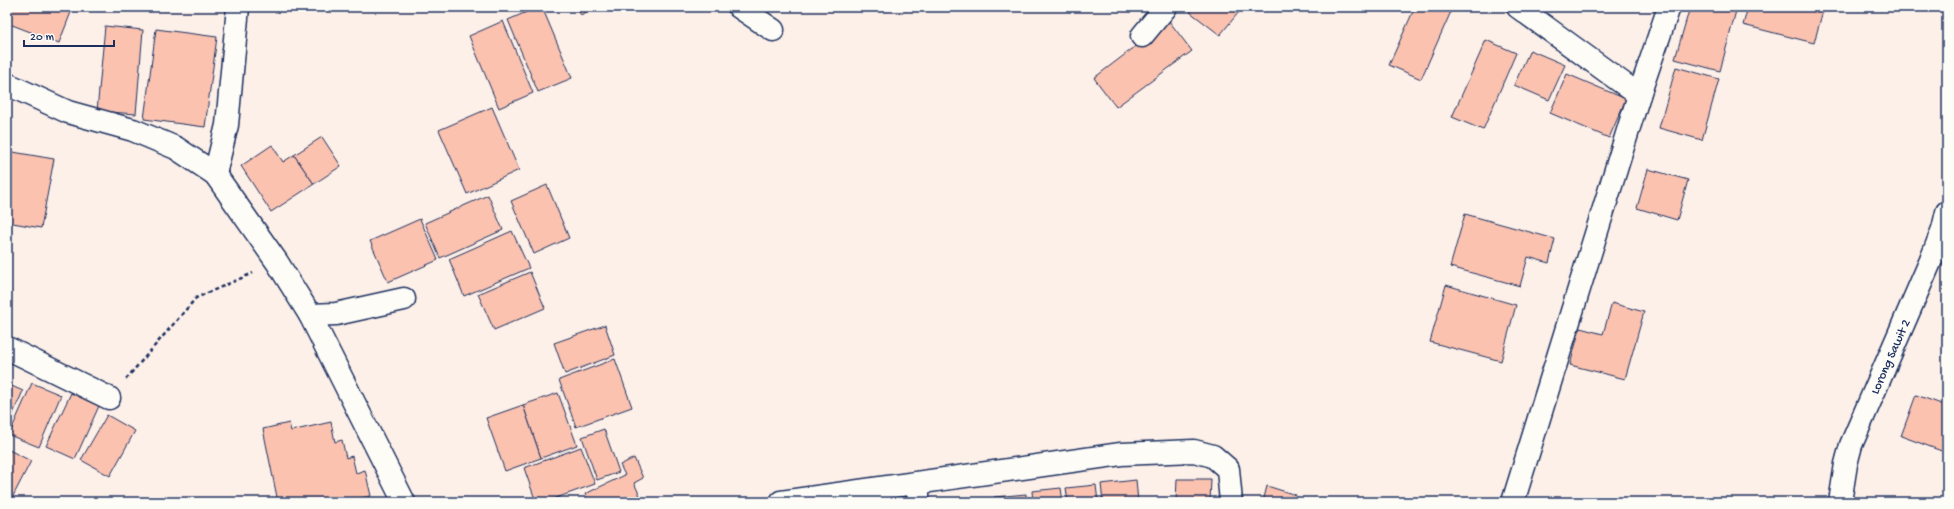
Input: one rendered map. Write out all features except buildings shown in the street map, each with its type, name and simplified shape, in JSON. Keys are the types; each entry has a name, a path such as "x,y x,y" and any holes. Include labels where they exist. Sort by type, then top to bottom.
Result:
{"street":[{"path":"215,174 228,125 238,7"},
{"path":"739,7 773,30"},
{"path":"1142,36 1166,7"},
{"path":"1518,7 1639,96"},
{"path":"1513,502 1639,96 1669,7"},
{"path":"7,84 68,112 133,130 176,148 215,174 277,262 310,314 404,502"},
{"name":"Lorong Sawit 2","path":"1840,502 1846,464 1851,445 1931,260 1943,229 1947,212"},
{"path":"310,314 336,314 404,299"},
{"path":"7,348 109,398"},
{"path":"780,502 918,492 1121,454 1194,451 1213,456 1228,468 1231,502"}],"path":[{"path":"109,398 196,298 277,262"}]}
